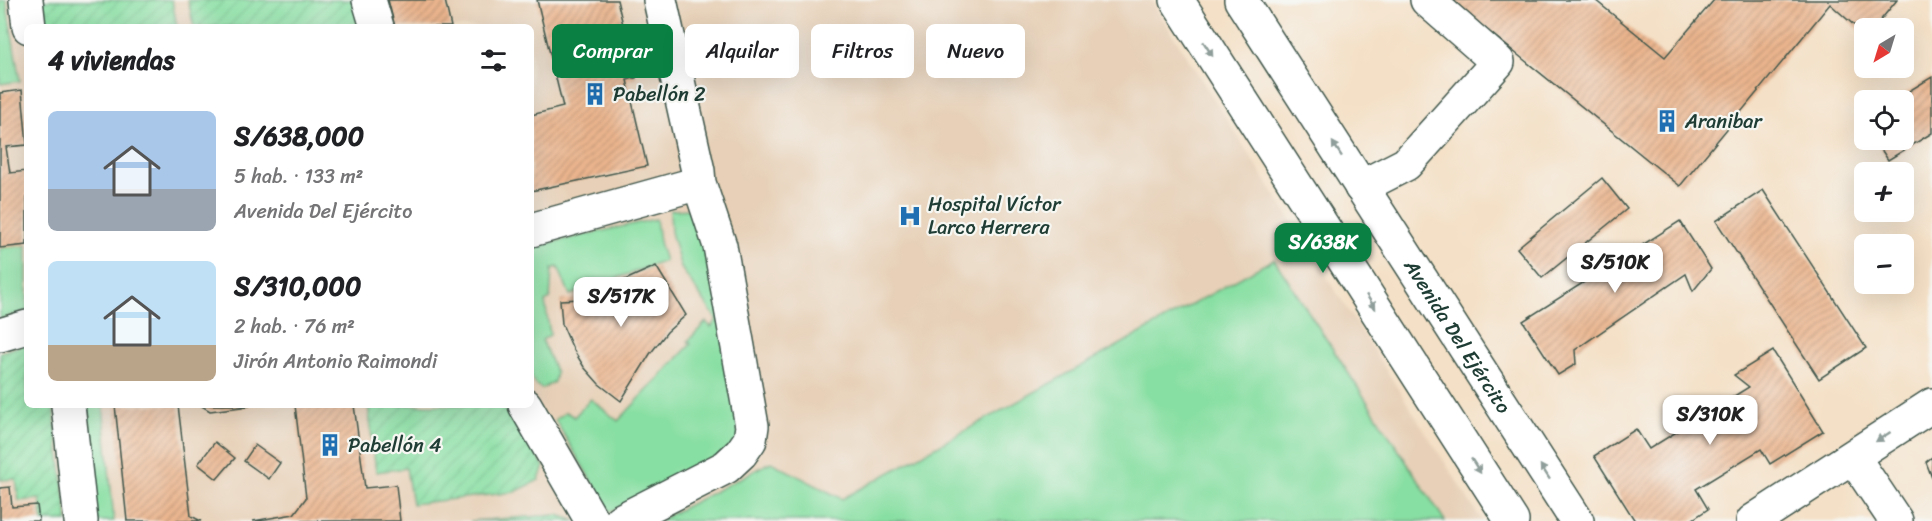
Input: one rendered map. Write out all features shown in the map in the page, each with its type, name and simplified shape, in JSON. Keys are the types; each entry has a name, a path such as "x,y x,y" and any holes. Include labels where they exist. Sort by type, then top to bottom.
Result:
{"main road":[{"path":"26,0 29,24"},
{"path":"369,0 376,24"},
{"path":"620,521 726,467 741,453 750,440 752,426 720,246 699,183 660,0"},
{"path":"1177,0 1512,521"},
{"name":"Avenida Del Ejército","path":"1241,0 1570,519"},
{"path":"1361,187 1406,164 1498,62 1427,0"},
{"path":"534,229 699,183"},
{"path":"0,335 24,328"},
{"path":"1753,521 1932,405"},
{"path":"68,408 81,521"},
{"path":"527,408 592,521"},
{"path":"1853,457 1896,521"}],"shaded area":[{"name":"Hospital Víctor Larco Herrera","path":"0,0 1151,0 1482,521 0,521"}],"green space":[{"path":"0,0 6,0 20,81 0,84"},
{"path":"42,0 172,0 176,24 46,24"},
{"path":"188,0 357,0 363,24 193,24"},
{"path":"693,209 700,217 746,434 733,451 610,512 555,420 566,412 574,417 591,399 618,421 691,344 688,341 706,322 711,327 717,320 681,268 671,232 670,210"},
{"path":"656,219 659,242 665,261 570,295 558,267 552,269 550,299 545,302 550,335 542,340 556,373 554,382 542,389 534,382 534,246"},
{"path":"24,245 24,312 0,319 0,248"},
{"path":"1274,259 1445,521 658,521 771,462 842,499"},
{"path":"24,345 24,408 53,408 68,521 43,521 40,499 19,501 16,479 0,480 0,352"},
{"path":"78,408 103,408 114,521 92,521"},
{"path":"368,408 505,408 544,466 539,480 515,492 412,504 406,468 376,472"},
{"path":"558,515 576,521 470,521"}],"building":[{"path":"388,0 445,0 450,24 394,24"},
{"name":"Pabellón 2","path":"537,0 617,0 623,24 552,24 552,62"},
{"name":"Aranibar","path":"1450,0 1595,0 1665,57 1714,0 1897,0 1882,18 1854,18 1854,25 1830,4 1680,186"},
{"path":"1932,77 1932,133 1914,144 1914,90 1911,90"},
{"name":"Pabellón 2","path":"556,78 636,78 627,80 647,166 534,190 534,114 563,107"},
{"path":"22,90 24,145 6,147 10,173 24,171 24,245 0,248 0,93"},
{"path":"1882,150 1904,150 1888,160"},
{"path":"1602,178 1627,209 1542,278 1517,248"},
{"path":"1763,190 1866,348 1819,379 1716,221"},
{"path":"1680,221 1711,269 1693,291 1686,274 1575,350 1576,364 1558,375 1523,321"},
{"path":"656,266 686,315 667,332 650,354 621,401 599,384 584,367 573,349 562,324 560,300 583,299"},
{"path":"1773,351 1823,431 1770,464 1761,449 1696,489 1708,509 1690,521 1635,521 1594,456 1636,429 1649,449 1749,387 1734,375"},
{"path":"115,408 178,408 191,516 201,521 127,521"},
{"path":"205,408 233,408 210,411"},
{"name":"Pabellón 4","path":"295,408 354,408 365,488 396,485 400,521 253,521 294,514 306,498"},
{"path":"215,442 235,458 217,479 198,464"},
{"path":"255,445 280,463 269,479 244,461"},
{"path":"1932,457 1932,478 1926,462"},
{"path":"10,487 12,507 37,505 39,521 0,521 0,488"}],"place":[{"name":"Pabellón 2","path":"595,94"},
{"name":"Aranibar","path":"1667,121"},
{"name":"Hospital Víctor Larco Herrera","path":"910,216"},
{"name":"Pabellón 4","path":"330,445"}]}
